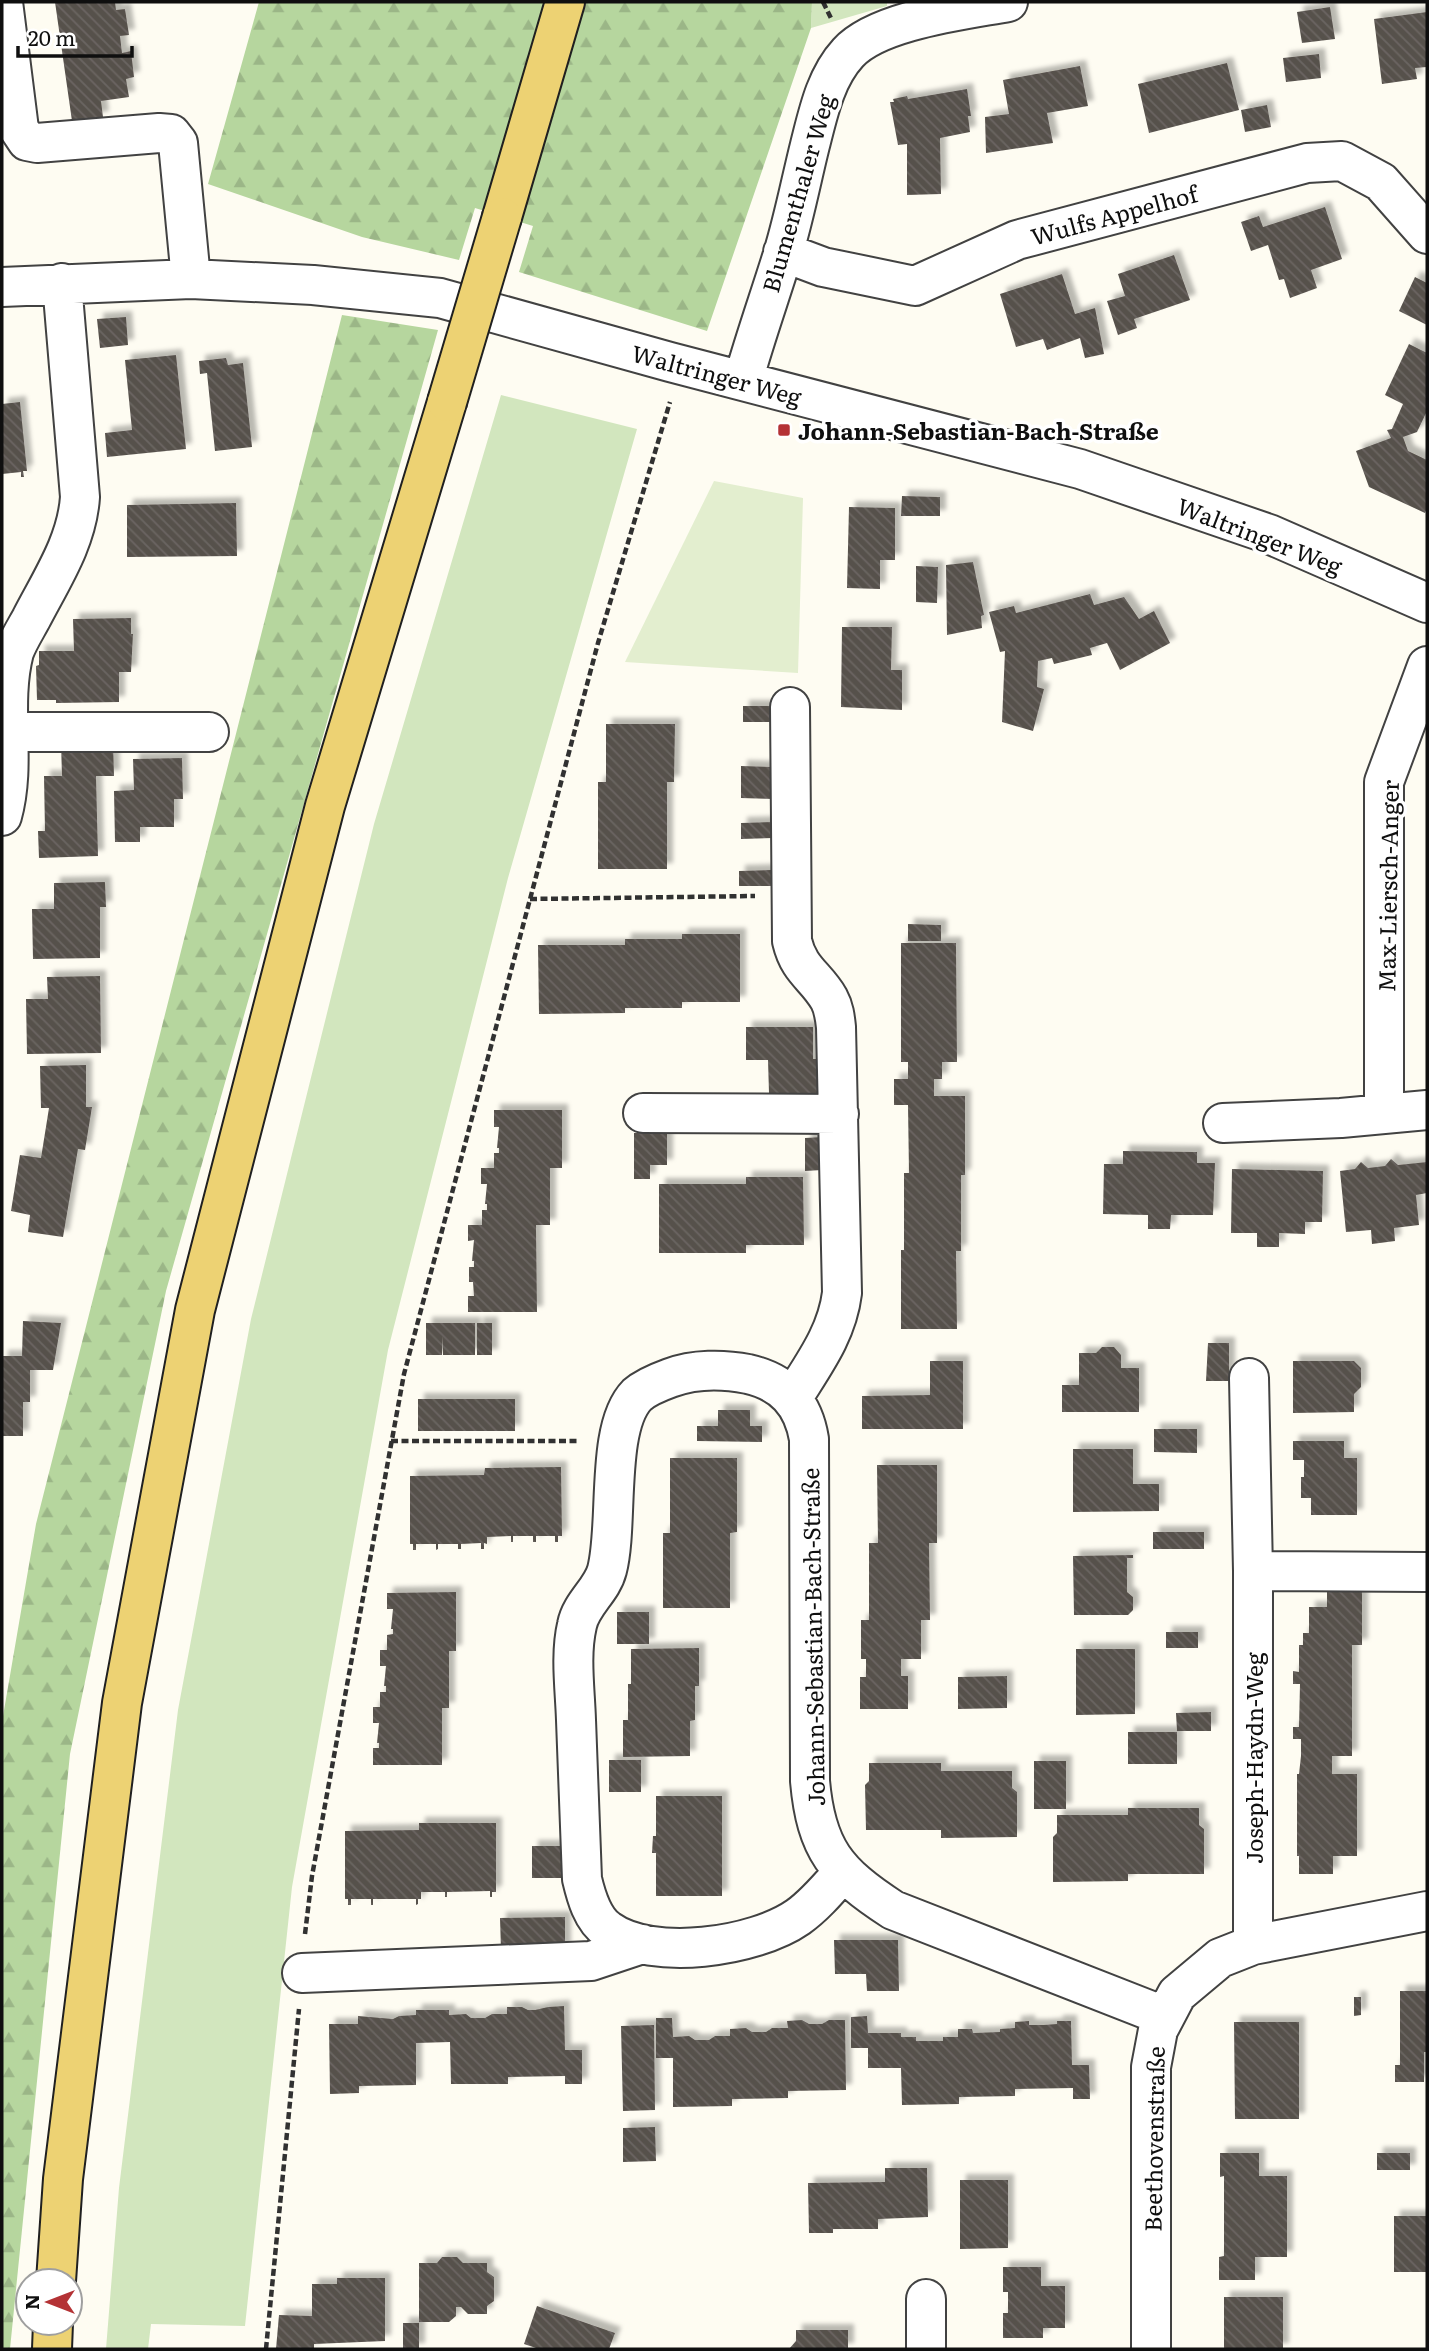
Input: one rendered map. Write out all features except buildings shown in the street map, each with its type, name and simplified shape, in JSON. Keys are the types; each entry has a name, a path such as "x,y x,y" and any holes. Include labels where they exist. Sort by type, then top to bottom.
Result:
{"main road":[{"path":"57,2267 63,2179 122,1703 195,1310 326,806 565,2"}],"street":[{"path":"3,2 19,129 27,141 37,143 159,132 171,134 178,143 191,279"},
{"name":"Blumenthaler Weg","path":"743,381 783,252 820,106 831,76 849,51 869,37 919,19 1008,2"},
{"name":"Wulfs Appelhof","path":"783,252 823,267 915,286 1017,240 1307,163 1342,161 1381,182 1427,234"},
{"name":"Waltringer Weg","path":"2,287 191,279 313,285 440,298 682,365 1080,469 1269,534 1427,603"},
{"path":"2,816 9,776 8,681 15,649 56,571 79,514 80,497 62,283"},
{"name":"Max-Liersch-Anger","path":"1384,1113 1384,782 1427,666"},
{"path":"790,707 792,941 795,955 803,968 828,998 836,1027 842,1293 840,1309 828,1341 792,1399 777,1386 750,1375 718,1371 684,1373 639,1394 625,1413 619,1441 607,1572 577,1623 575,1640 582,1879 587,1900 606,1930 642,1944 705,1948 731,1944 775,1930 797,1918 817,1902 843,1872"},
{"path":"8,732 209,732"},
{"path":"1223,1123 1341,1118 1427,1110"},
{"path":"643,1113 839,1114"},
{"name":"Joseph-Haydn-Weg","path":"1249,1378 1253,1571 1253,1945"},
{"name":"Johann-Sebastian-Bach-Straße","path":"792,1399 800,1408 808,1438 812,1807 817,1828 843,1872 853,1883 893,1910 1164,2016"},
{"path":"1253,1571 1427,1572"},
{"name":"Beethovenstraße","path":"1151,2349 1151,2067 1153,2046 1164,2016 1177,1994 1202,1971 1231,1952 1253,1945 1427,1911"},
{"path":"302,1973 592,1961 642,1944"},
{"path":"926,2299 926,2349"}],"path":[{"path":"266,2349 312,1876 404,1374 598,643 682,365"},
{"path":"530,899 791,896"},
{"path":"391,1441 619,1441"}],"green space":[{"path":"259,2 812,2 811,28 707,331 519,272 533,226 475,208 459,260 362,237 208,184"},
{"path":"812,2 887,2 887,6 811,28"},
{"path":"342,315 438,330 166,1291 70,1754 18,2267 14,2267 10,2349 2,2349 2,1722 36,1524"},
{"path":"501,395 637,429 508,878 388,1350 292,1887 245,2326 151,2324 148,2349 106,2349 119,2188 178,1710 251,1319 374,824"},
{"path":"714,481 803,498 798,673 625,662"}],"place":[{"name":"Johann-Sebastian-Bach-Straße","path":"784,430"}]}
